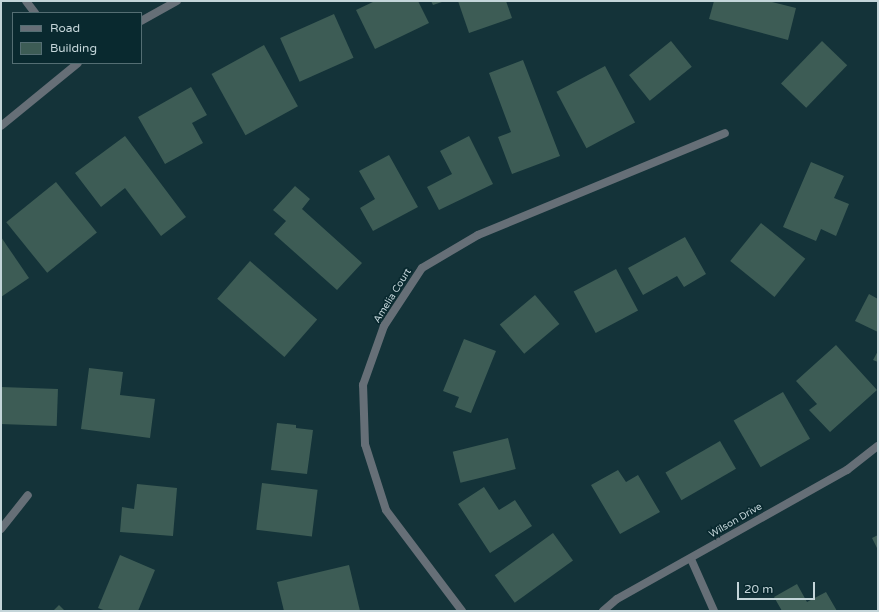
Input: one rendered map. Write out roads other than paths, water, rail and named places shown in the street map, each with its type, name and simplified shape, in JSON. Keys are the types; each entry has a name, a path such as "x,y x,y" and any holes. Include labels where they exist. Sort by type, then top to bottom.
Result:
{"street":[{"path":"26,1 34,12"},
{"path":"142,20 177,1"},
{"path":"1,126 75,64"},
{"name":"Amelia Court","path":"462,611 386,510 365,444 362,385 384,326 422,268 478,235 725,133"},
{"name":"Wilson Drive","path":"603,611 617,600 847,470 878,446"},
{"path":"1,529 28,495"},
{"path":"690,558 714,611"}]}
